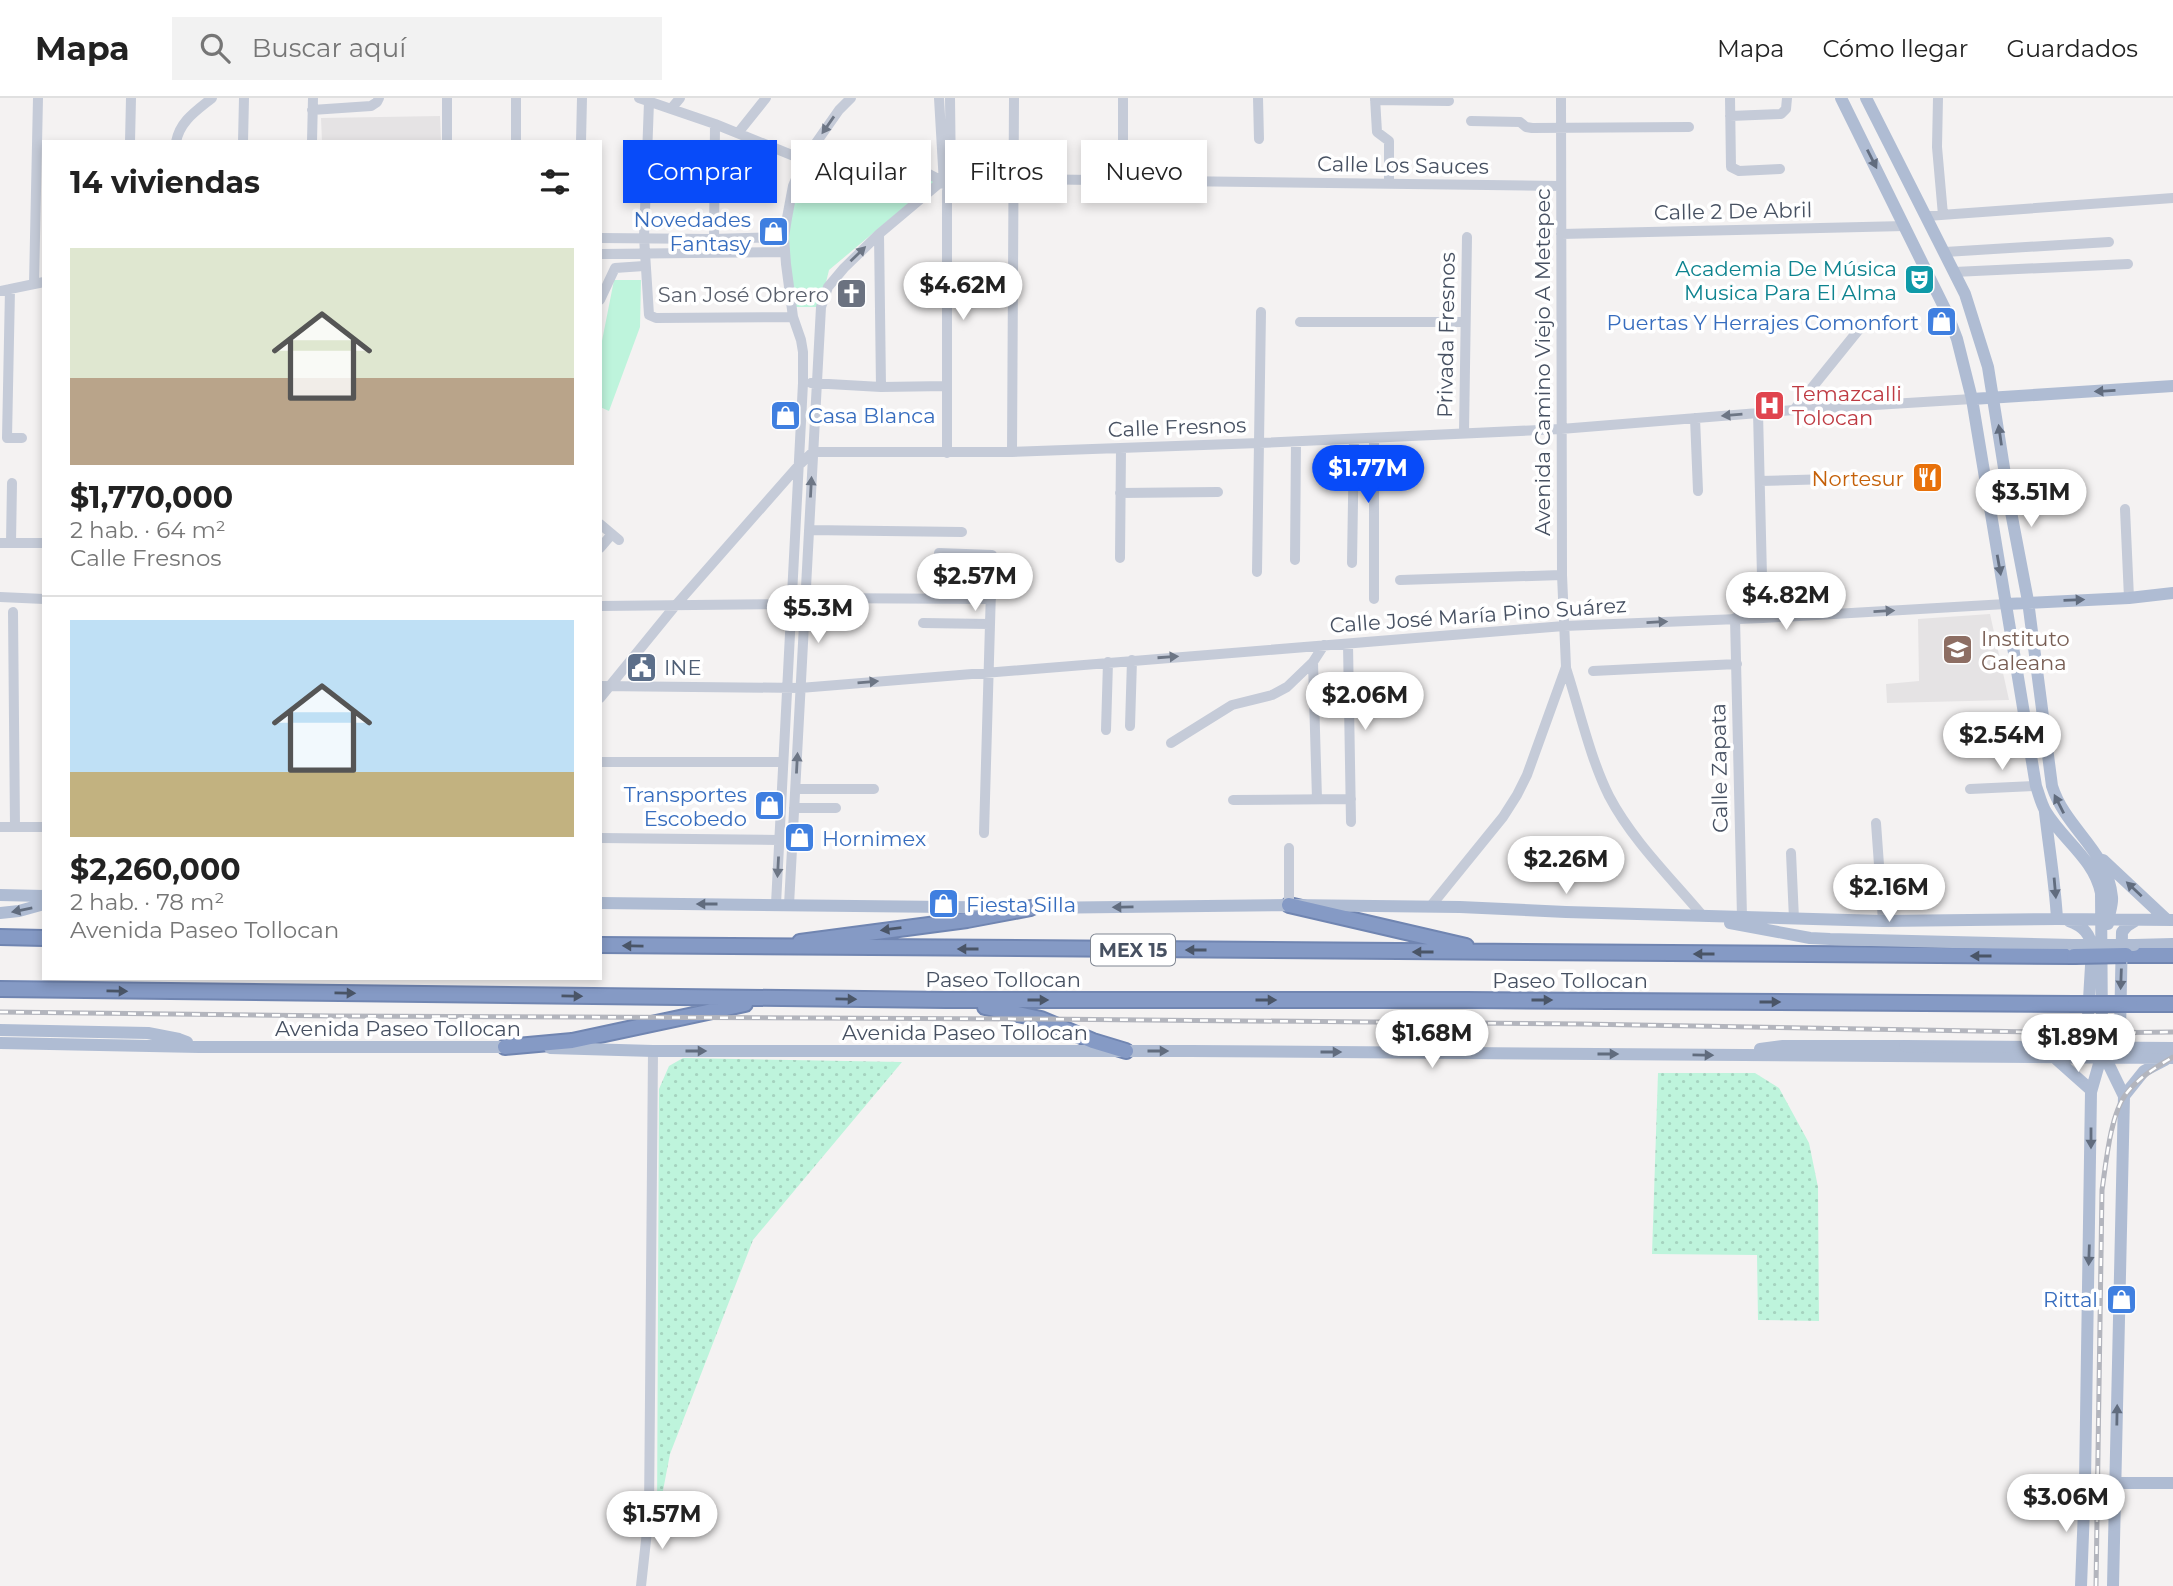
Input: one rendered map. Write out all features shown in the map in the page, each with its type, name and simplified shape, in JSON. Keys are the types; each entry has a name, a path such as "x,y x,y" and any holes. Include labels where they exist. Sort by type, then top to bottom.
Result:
{"highway":[{"path":"1289,905 1492,952"},
{"path":"775,948 816,938 967,920 1031,908"},
{"path":"0,937 42,937"},
{"name":"Paseo Tollocan","path":"602,945 1492,952 2130,950 2173,955"},
{"name":"Paseo Tollocan","path":"0,989 946,1000 2173,1004"},
{"path":"505,1047 572,1041 777,998"},
{"path":"946,1000 1041,1019 1093,1041 1126,1051"}],"main road":[{"path":"1842,98 1947,313 1961,352 1972,399 2036,786 2045,810 2060,919"},
{"path":"1866,98 1965,294 1983,348 1994,397 2011,512 2028,601 2052,786 2057,803 2100,858 2170,920"},
{"path":"1972,399 2173,386"},
{"name":"Calle José María Pino Suárez","path":"2006,604 2173,593"},
{"path":"2045,810 2095,875 2105,921 2103,1057 2091,1090 2081,1586"},
{"path":"2100,858 2112,899 2105,921"},
{"path":"0,895 42,896"},
{"path":"602,903 1031,908 1289,905 1883,921 2170,920"},
{"path":"0,913 42,905"},
{"path":"1702,915 1714,920 1820,939 2073,951"},
{"path":"2060,919 2082,927 2091,943 2087,1033 2080,1042 2055,1058 2091,1090"},
{"path":"2139,919 2127,926 2122,933 2120,1032 2121,1038 2130,1047 2147,1058"},
{"path":"2130,950 2173,944"},
{"name":"Avenida Paseo Tollocan","path":"0,1030 148,1033 198,1046"},
{"name":"Avenida Paseo Tollocan","path":"0,1043 505,1047 653,1051 1126,1051 2055,1058 2147,1058 2172,1054"},
{"name":"Avenida Paseo Tollocan","path":"1732,1055 1783,1046 1905,1046 2172,1054"},
{"path":"2124,1096 2144,1071 2172,1054"},
{"path":"2103,1057 2124,1096 2113,1586"},
{"path":"2085,1483 2173,1483"}],"street":[{"path":"22,438 7,438 5,290 39,283 38,98"},
{"path":"130,140 131,98"},
{"path":"177,140 180,127 212,98"},
{"path":"243,140 244,98"},
{"path":"312,140 313,98"},
{"path":"312,110 371,106 379,98"},
{"path":"447,98 447,140"},
{"path":"516,98 516,140"},
{"path":"581,140 582,98"},
{"path":"671,109 680,98"},
{"path":"738,133 766,98"},
{"path":"818,140 839,110 851,98"},
{"path":"939,98 945,163"},
{"path":"949,140 950,98"},
{"path":"1014,98 1015,140"},
{"path":"1123,98 1123,140"},
{"path":"1258,98 1259,139"},
{"name":"Avenida Camino Viejo A Metepec","path":"1560,98 1562,575 1566,667"},
{"path":"1730,98 1731,167 1739,171 1780,169"},
{"path":"1730,116 1781,114 1786,109 1787,98"},
{"path":"1938,98 1937,147 1943,215"},
{"path":"1389,183 1388,141 1377,132 1375,99 1449,101"},
{"path":"791,152 644,100 644,266 647,313 651,317 793,317"},
{"path":"1471,121 1520,122 1528,128 1689,127"},
{"path":"714,252 715,124"},
{"name":"Calle Los Sauces","path":"1207,181 1561,186"},
{"path":"782,904 796,789 818,345 824,297 835,278 879,234 945,186"},
{"path":"782,904 779,840 803,383 802,340 793,317 784,237 791,197"},
{"path":"1927,216 2173,198"},
{"path":"947,203 947,453"},
{"path":"1012,452 1015,203"},
{"name":"Calle 2 De Abril","path":"1561,234 1905,226"},
{"path":"879,234 881,387"},
{"path":"602,238 784,237"},
{"name":"Privada Fresnos","path":"1464,432 1467,237"},
{"path":"1945,252 2109,242"},
{"path":"602,254 785,252"},
{"path":"1954,272 2127,264"},
{"path":"602,296 615,268 644,266"},
{"path":"1257,572 1261,312"},
{"path":"1300,321 1465,322"},
{"path":"1794,410 1865,322"},
{"path":"803,383 881,387 947,386"},
{"name":"Calle Fresnos","path":"813,452 1012,452 1296,442 1562,429 1758,412 1972,399"},
{"path":"1758,412 1763,618"},
{"path":"1695,418 1698,491"},
{"path":"1374,438 1374,598"},
{"path":"1352,563 1354,439"},
{"path":"1295,559 1296,442"},
{"path":"1120,558 1121,449"},
{"path":"605,686 813,452"},
{"path":"1760,481 1866,478"},
{"path":"11,543 12,483"},
{"path":"1120,493 1218,492"},
{"path":"2125,509 2129,598"},
{"path":"602,526 616,537 602,547"},
{"path":"809,530 962,532"},
{"path":"0,543 42,543"},
{"path":"939,553 992,555 984,833"},
{"path":"1400,580 1562,575"},
{"path":"0,597 42,599"},
{"path":"806,598 991,599"},
{"path":"602,606 793,604"},
{"name":"Calle José María Pino Suárez","path":"605,686 800,688 1564,626 2006,604"},
{"path":"13,612 15,827"},
{"name":"Calle Zapata","path":"1735,618 1742,917"},
{"path":"923,624 990,624"},
{"path":"1348,644 1352,822"},
{"path":"1171,743 1232,705 1272,695 1287,687 1313,662 1324,645"},
{"path":"1130,726 1132,660"},
{"path":"1106,730 1108,662"},
{"path":"1313,662 1317,799"},
{"path":"1593,671 1737,664"},
{"path":"1430,907 1503,817 1517,795 1527,775 1566,667"},
{"path":"1566,667 1610,798 1637,839 1702,915"},
{"path":"602,762 783,762"},
{"path":"1970,789 2036,786"},
{"path":"796,789 874,789"},
{"path":"1233,800 1351,799"},
{"path":"794,808 836,808"},
{"path":"1875,823 1883,921"},
{"path":"0,827 42,827"},
{"path":"602,838 779,840"},
{"path":"1289,905 1290,848"},
{"path":"1791,853 1794,919"},
{"path":"641,1586 649,1513 653,1051"}],"shaded area":[{"path":"440,116 441,140 322,140 321,118"},
{"name":"Instituto Galeana","path":"1990,614 2009,700 1887,703 1886,684 1919,681 1918,619"}],"green space":[{"path":"931,174 940,177 931,185"},
{"path":"791,203 909,203 829,270 820,307 792,307 785,236"},
{"path":"614,280 641,280 640,327 609,411 602,408 602,341"},
{"path":"683,1058 902,1062 753,1240 670,1454 657,1522 659,1089 669,1066"},
{"path":"1658,1073 1755,1073 1779,1088 1809,1143 1818,1187 1819,1321 1758,1320 1757,1255 1652,1254"}],"railway":[{"path":"0,1012 1041,1019 2173,1032"},
{"path":"2096,1586 2102,1190 2105,1167 2112,1127 2126,1094 2142,1078 2173,1057"}],"place":[{"name":"Novedades Fantasy","path":"774,231"},
{"name":"Academia De Música Musica Para El Alma","path":"1920,280"},
{"name":"San José Obrero","path":"852,294"},
{"name":"Puertas Y Herrajes Comonfort","path":"1942,322"},
{"name":"Temazcalli Tolocan","path":"1769,405"},
{"name":"Casa Blanca","path":"785,415"},
{"name":"Nortesur","path":"1927,478"},
{"name":"Instituto Galeana","path":"1958,650"},
{"name":"INE","path":"641,667"},
{"name":"Transportes Escobedo","path":"770,806"},
{"name":"Hornimex","path":"799,838"},
{"name":"Fiesta Silla","path":"943,904"},
{"name":"Rittal","path":"2121,1299"}]}
